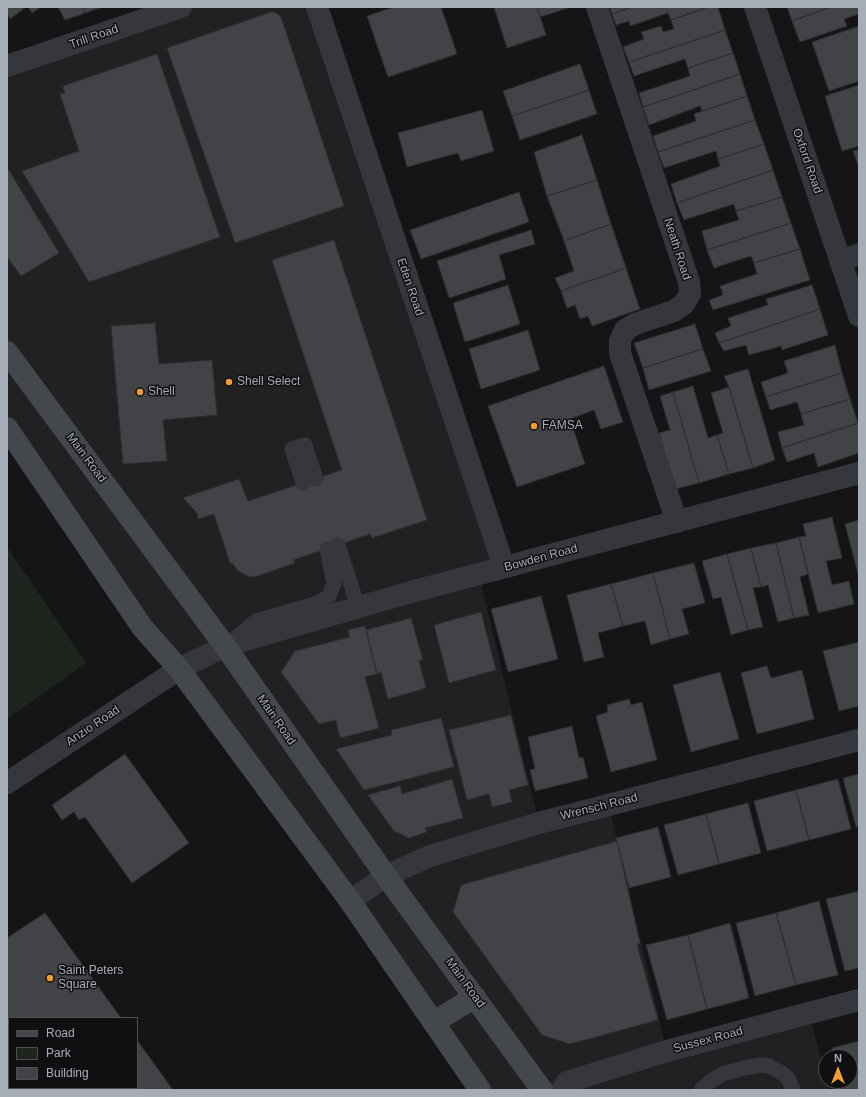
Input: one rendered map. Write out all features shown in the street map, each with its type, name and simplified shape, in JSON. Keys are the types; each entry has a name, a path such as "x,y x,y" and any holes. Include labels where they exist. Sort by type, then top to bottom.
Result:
{"main road":[{"name":"Main Road","path":"7,352 224,646 386,876 475,997 546,1089"},
{"path":"7,428 142,627 179,669 350,901 480,1090"},
{"path":"434,1022 475,997"}],"street":[{"name":"Trill Road","path":"7,66 181,7"},
{"name":"Eden Road","path":"317,7 504,567"},
{"name":"Neath Road","path":"598,7 689,282 690,294 684,304 674,311 635,324 625,330 620,341 620,353 677,522"},
{"name":"Oxford Road","path":"755,7 850,258 859,316"},
{"name":"Bowden Road","path":"224,646 411,592 859,473"},
{"name":"Anzio Road","path":"7,783 179,669 224,646"},
{"name":"Wrensch Road","path":"350,901 386,876 430,856 539,823 859,740"},
{"name":"Sussex Road","path":"546,1089 667,1051 809,1012 859,1000"}],"lane":[{"path":"224,646 256,621 318,603 329,596 334,583 332,547 358,607"},
{"path":"701,1090 711,1081 723,1074 761,1065 769,1066 788,1078 794,1090"}],"shaded area":[{"path":"181,7 317,7 504,567 479,575 539,823 609,805 667,1051 809,1013 819,1049 818,1089 829,1090 480,1090 7,428 7,66"}],"green space":[{"path":"7,547 86,663 7,719"}],"building":[{"path":"7,7 26,7 10,19 7,14"},
{"path":"28,7 41,7 32,13"},
{"path":"58,7 83,7 85,13 65,20"},
{"path":"83,7 103,7 85,13"},
{"path":"394,7 441,7 457,54 388,77 367,16"},
{"path":"494,7 537,7 546,35 507,48"},
{"path":"537,7 571,7 540,17"},
{"path":"610,7 632,7 612,14"},
{"path":"632,7 708,7 671,20 668,13 630,26 629,21 616,25 612,14"},
{"path":"708,7 718,7 725,30 629,62 623,47 644,39 641,32 661,26 663,32 674,29 671,20"},
{"path":"787,7 831,7 792,21"},
{"path":"831,7 859,7 859,14 844,19 847,26 800,42 792,21"},
{"path":"271,12 275,12 281,17 344,206 235,243 167,48"},
{"path":"859,26 859,81 829,91 812,42"},
{"path":"725,30 733,53 688,68 685,59 634,76 629,62"},
{"path":"733,53 740,74 643,107 639,93 690,76 688,68"},
{"path":"157,54 220,237 89,282 22,171 79,151 60,94 65,93 63,86"},
{"path":"580,64 589,90 512,116 503,91"},
{"path":"740,74 747,96 702,111 700,106 649,125 643,107"},
{"path":"859,85 859,146 842,151 825,96"},
{"path":"589,90 597,114 520,140 512,116"},
{"path":"747,96 755,120 658,152 653,136 696,121 694,114"},
{"path":"482,110 494,151 461,161 458,153 407,167 398,133"},
{"path":"755,120 764,144 718,159 716,151 664,168 658,152"},
{"path":"582,135 597,180 547,196 534,152"},
{"path":"764,144 773,170 677,203 671,184 720,166 718,159"},
{"path":"859,150 859,168 853,151"},
{"path":"7,167 59,253 21,276 7,257"},
{"path":"773,170 782,197 736,211 734,204 684,220 677,203"},
{"path":"597,180 611,224 564,241 547,196"},
{"path":"519,192 529,222 421,259 410,230"},
{"path":"782,197 791,223 707,250 702,231 739,220 736,211"},
{"path":"791,223 800,249 754,263 751,256 714,268 707,250"},
{"path":"611,224 626,268 561,291 555,278 574,271 564,241"},
{"path":"531,230 535,244 499,255 506,279 449,298 437,261"},
{"path":"334,240 427,520 372,538 370,534 293,560 295,563 258,576 250,577 238,571 233,564 230,563 214,514 198,519 197,513 183,498 239,479 248,501 342,470 272,260"},
{"path":"800,249 810,280 713,310 709,300 723,295 720,286 757,274 754,263"},
{"path":"626,268 640,309 592,326 588,316 580,319 575,305 567,308 561,291"},
{"path":"508,285 520,324 465,342 453,303"},
{"path":"812,285 820,309 719,343 715,333 731,326 728,318 768,305 766,299"},
{"path":"820,309 828,335 782,350 781,346 749,355 746,345 724,351 719,343"},
{"path":"155,323 159,364 212,360 217,415 163,420 167,461 123,464 111,326"},
{"path":"695,324 703,349 643,368 634,343"},
{"path":"528,330 540,370 481,389 469,349"},
{"path":"835,345 842,373 766,397 761,382 788,373 784,361"},
{"path":"703,349 711,371 649,390 643,368"},
{"name":"FAMSA","path":"604,366 623,422 601,429 594,410 570,419 585,464 517,487 488,406"},
{"path":"748,369 775,460 753,468 729,387 724,376"},
{"path":"842,373 850,399 801,414 797,402 770,410 766,397"},
{"path":"693,386 708,438 717,435 729,474 699,483 673,392"},
{"path":"729,387 753,468 729,474 717,435 723,433 711,393"},
{"path":"673,392 699,483 675,489 659,433 670,430 660,396"},
{"path":"850,399 858,423 782,448 778,432 804,425 801,414"},
{"path":"858,423 859,453 818,467 814,453 787,462 782,448"},
{"path":"832,517 842,558 826,561 832,585 849,581 854,604 818,613 799,537 806,536 803,524"},
{"path":"859,520 859,578 845,524"},
{"path":"799,537 808,574 800,577 809,615 794,618 776,543"},
{"path":"776,543 794,618 778,622 768,585 761,587 751,548"},
{"path":"751,548 761,587 753,588 763,627 748,630 727,554"},
{"path":"727,554 748,630 731,635 721,597 713,599 702,561"},
{"path":"694,563 705,603 682,609 689,634 670,639 653,573"},
{"path":"653,573 670,639 651,645 645,621 623,626 611,584"},
{"path":"611,584 623,626 598,633 604,657 584,662 567,595"},
{"path":"541,596 558,659 508,672 491,609"},
{"path":"481,612 496,670 449,683 434,625"},
{"path":"411,618 423,660 419,661 426,688 388,699 381,672 377,674 366,630"},
{"path":"365,626 377,674 365,677 379,728 340,738 336,720 319,724 281,672 295,651 350,637 348,630"},
{"path":"859,642 859,706 839,711 823,651"},
{"path":"767,666 771,678 802,670 814,719 757,734 741,673"},
{"path":"720,672 739,739 691,752 673,685"},
{"path":"629,699 631,705 642,702 657,760 611,772 596,716 608,712 607,705"},
{"path":"511,715 528,785 509,790 512,802 492,807 489,794 467,800 449,730"},
{"path":"441,718 454,767 364,790 336,749 392,735 391,730"},
{"path":"572,726 579,758 583,757 588,778 535,791 530,770 535,769 528,737"},
{"path":"125,754 189,843 132,883 85,817 79,820 74,812 62,820 52,805"},
{"path":"859,774 859,827 856,827 843,778"},
{"path":"452,779 463,818 425,828 427,832 409,838 394,831 368,795 400,786 402,794"},
{"path":"838,779 851,829 809,840 796,790"},
{"path":"796,790 809,840 767,851 754,801"},
{"path":"748,803 761,853 719,864 706,814"},
{"path":"706,814 719,864 678,875 664,825"},
{"path":"658,827 671,877 629,888 616,838"},
{"path":"617,841 640,943 637,944 658,1020 570,1044 542,1035 453,912 461,885"},
{"path":"859,891 859,968 845,971 826,899"},
{"path":"819,901 838,975 796,985 776,913"},
{"name":"Saint Peters Square","path":"45,913 120,1017 8,1017 8,1038 7,938"},
{"path":"776,913 796,985 755,996 736,923"},
{"path":"730,923 749,998 707,1009 688,935"},
{"path":"688,935 707,1009 667,1020 646,945"},
{"path":"138,1041 173,1090 30,1090 138,1089"},
{"path":"859,1041 859,1090 842,1089 858,1089 858,1049 832,1048"}],"place":[{"name":"Shell Select","path":"229,382"},
{"name":"Shell","path":"140,392"},
{"name":"FAMSA","path":"534,426"},
{"name":"Saint Peters Square","path":"50,978"}]}
